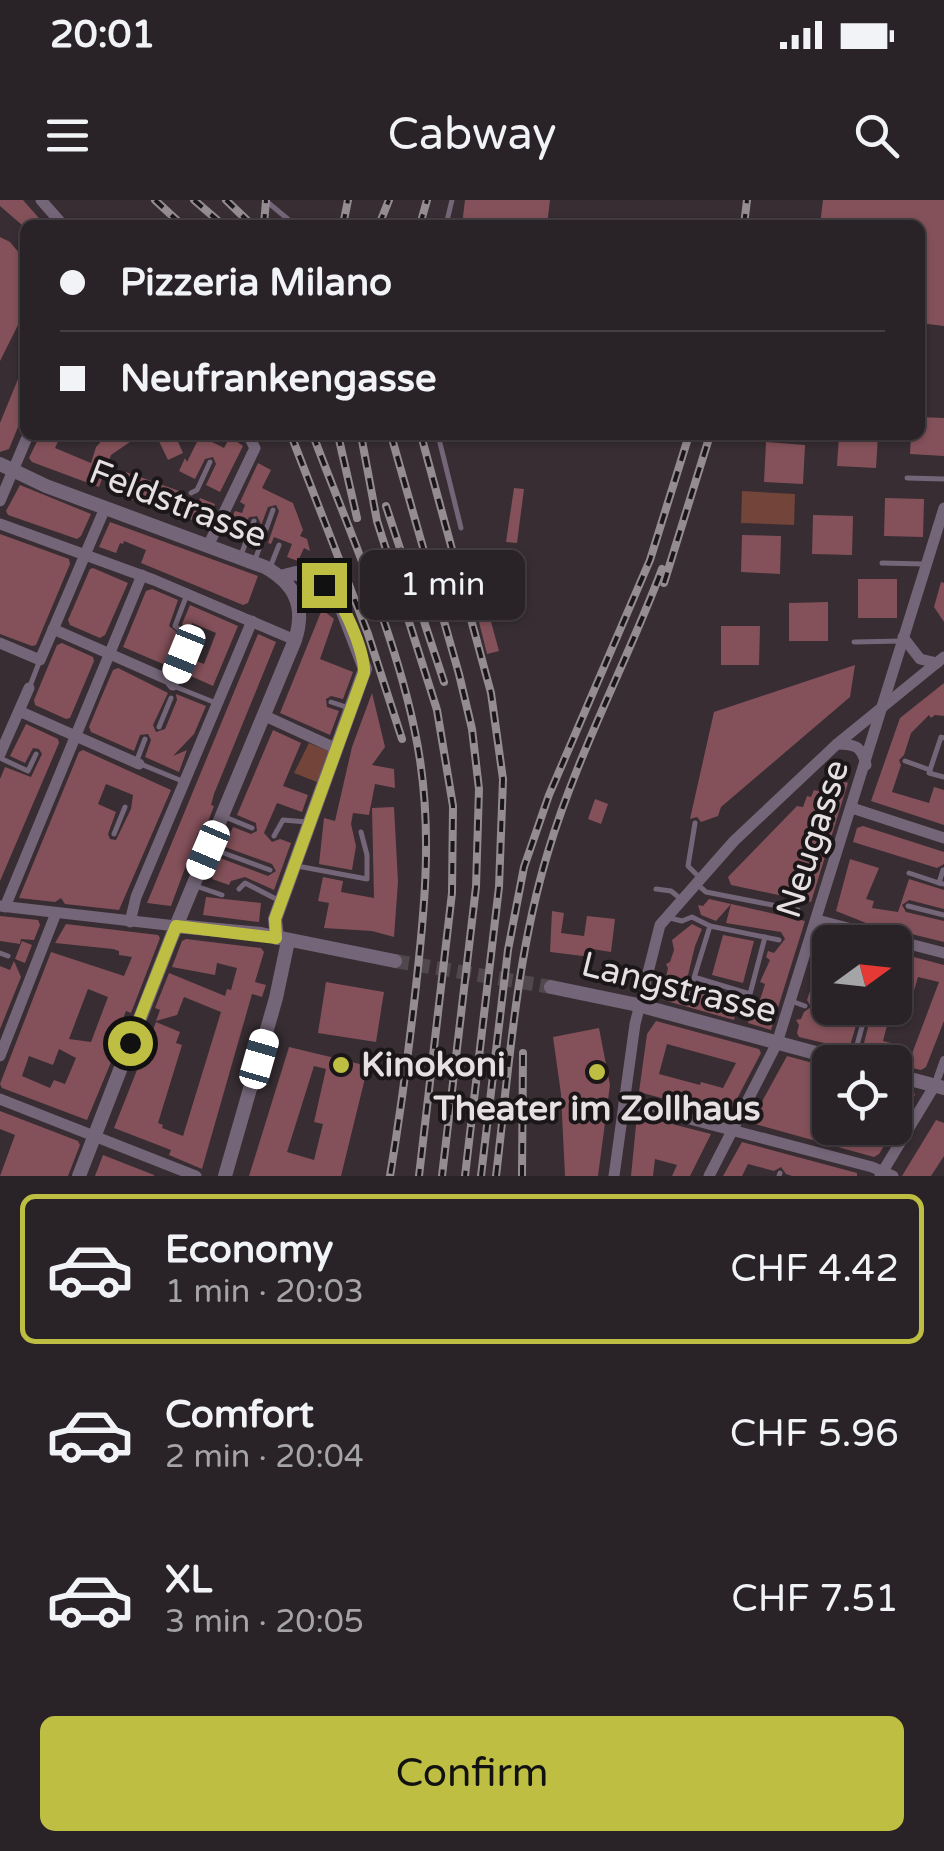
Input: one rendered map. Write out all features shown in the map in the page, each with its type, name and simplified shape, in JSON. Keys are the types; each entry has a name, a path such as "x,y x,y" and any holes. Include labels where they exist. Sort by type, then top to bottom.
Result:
{"street":[{"path":"40,200 58,220"},
{"path":"0,501 6,467 25,440"},
{"path":"208,546 255,448 251,440"},
{"name":"Feldstrasse","path":"6,467 46,486 275,573 298,574 327,586 338,596 365,666 275,919 282,939 272,1014 225,1176"},
{"path":"0,643 40,660 106,508"},
{"name":"Neugasse","path":"710,1176 776,1043 791,1001 803,946 816,920 866,765 944,508"},
{"path":"0,524 125,565 295,640"},
{"path":"78,1176 295,640 299,605 290,586 275,573"},
{"path":"142,575 3,906 282,939 394,961"},
{"path":"130,922 136,897 252,621"},
{"path":"54,629 172,688"},
{"path":"902,639 920,659 941,661"},
{"path":"614,1176 638,1004 658,932 667,917 734,841 837,744 941,661"},
{"path":"0,756 28,688"},
{"path":"19,710 139,764"},
{"path":"263,716 337,750"},
{"path":"837,744 860,748 866,765"},
{"path":"852,808 944,838"},
{"path":"0,1056 56,912"},
{"path":"816,920 834,925"},
{"path":"912,944 943,950"},
{"name":"Langstrasse","path":"552,987 638,1004 812,1053"},
{"path":"625,1102 885,1174 939,1083 944,1060"},
{"path":"912,1078 939,1083"},
{"path":"0,1099 196,1176"}],"lane":[{"path":"265,200 289,220"},
{"path":"439,440 461,528"},
{"path":"191,493 197,490 210,462"},
{"path":"907,478 944,479"},
{"path":"247,560 273,510"},
{"path":"247,560 254,521"},
{"path":"275,573 279,545"},
{"path":"882,563 926,564"},
{"path":"184,633 175,626 187,594"},
{"path":"854,642 902,639"},
{"path":"158,727 184,654"},
{"path":"28,688 40,660"},
{"path":"172,688 217,704"},
{"path":"331,702 352,708"},
{"path":"930,770 941,736 944,738"},
{"path":"145,739 139,764 186,782"},
{"path":"0,756 28,771 36,754"},
{"path":"904,761 944,778"},
{"path":"114,834 125,808"},
{"path":"222,816 252,828"},
{"path":"274,836 283,820 309,824"},
{"path":"695,824 688,866 706,892 798,910"},
{"path":"294,866 368,878 361,832"},
{"path":"221,852 270,870"},
{"path":"909,873 941,883 943,870"},
{"path":"239,889 246,883 281,901"},
{"path":"193,885 222,895"},
{"path":"656,889 671,891 682,899"},
{"path":"908,906 944,915"},
{"path":"667,917 692,917 710,926 779,940"},
{"path":"689,994 710,926"},
{"path":"696,978 750,994 764,937"},
{"path":"0,953 8,956"},
{"path":"791,1001 806,1006"}],"shaded area":[{"path":"742,491 795,494 794,525 741,523"},
{"path":"309,743 328,751 317,782 294,773"}],"building":[{"path":"0,200 23,200 41,220 20,220 20,223 0,206"},
{"path":"465,200 550,200 548,220 463,220"},
{"path":"823,200 944,200 944,326 925,324 925,220 821,220"},
{"path":"0,237 20,254 20,321 0,361"},
{"path":"20,374 20,422 9,449 0,452 0,423"},
{"path":"925,417 944,418 944,456 910,454 911,440 925,440"},
{"path":"38,440 59,440 55,448 91,463 102,440 133,440 111,455 99,487 29,458"},
{"path":"158,440 177,440 183,453 168,460"},
{"path":"198,440 224,448 228,440 234,440 243,446 220,492 206,485 216,464 213,457 205,459 195,479 179,471 185,458 187,462"},
{"path":"839,440 878,440 876,468 837,466"},
{"path":"766,442 805,445 803,484 764,482"},
{"path":"258,463 271,470 262,488 293,503 303,530 300,536 307,539 310,551 304,548 298,561 287,557 292,544 274,537 268,543 279,511 276,505 268,507 254,544 260,522 257,516 249,517 241,538 225,532 235,511 242,513 245,505 240,502"},
{"path":"126,472 182,492 173,514 116,494"},
{"path":"20,485 91,514 81,536 77,539 8,515 6,511"},
{"path":"514,488 524,489 517,543 506,542"},
{"path":"200,498 215,504 205,526 190,519"},
{"path":"885,498 924,499 923,537 884,536"},
{"path":"813,515 853,516 852,555 812,554"},
{"path":"110,522 258,576 248,603 243,605 141,563 146,550 124,541 116,553 99,547"},
{"path":"0,534 69,559 36,645 0,634"},
{"path":"742,535 781,536 780,574 741,572"},
{"path":"93,568 128,583 105,635 100,638 70,625 68,620"},
{"path":"858,579 897,579 897,618 858,618"},
{"path":"941,582 944,583 944,622 934,607"},
{"path":"152,589 178,600 169,626 186,639 170,667 123,647 146,591"},
{"path":"484,596 499,651 487,654 473,598"},
{"path":"828,602 828,641 789,641 789,603"},
{"path":"190,605 238,626 213,686 182,672 189,658 204,664 216,633 192,623 189,630 182,624"},
{"path":"324,611 334,619 320,659 353,672 343,699 326,699 327,707 339,711 330,735 280,713"},
{"path":"721,626 760,626 759,665 721,665"},
{"path":"258,634 276,642 214,794 214,806 203,835 198,833 171,906 147,903"},
{"path":"62,643 94,661 70,718 66,719 35,705 34,700 57,645"},
{"path":"855,665 850,697 721,807 718,816 701,822 697,817 690,819 714,712"},
{"path":"118,668 168,693 153,725 156,732 165,729 176,694 206,706 194,734 173,756 187,750 179,772 145,757 151,740 148,734 140,735 134,751 91,732 89,727 101,698 113,670"},
{"path":"944,683 944,716 929,715 911,733 899,760 901,765 892,792 929,803 934,787 944,790 944,825 871,801 900,718"},
{"path":"372,693 385,747 372,765 394,769 395,788 375,784 369,815 353,813 356,846 352,870 319,864 324,818 335,821 352,747"},
{"path":"26,724 59,743 0,881 0,779 5,767 31,777 42,754 33,748 25,763 10,756"},
{"path":"273,730 301,743 283,786 308,795 302,812 277,803 264,833 272,842 280,839 291,843 274,890 245,877 229,885 212,879 220,858 268,876 276,871 272,864 225,847 233,827 251,834 257,831 256,823 237,815"},
{"path":"83,750 171,790 119,910 65,904 61,898 55,902 19,898","holes":["106,784 133,795 131,809 116,840 110,839 108,834 116,812 98,804"]},
{"path":"828,776 848,783 811,902 731,885 728,877 797,806 803,807 807,796 818,791 821,783 826,784"},
{"path":"595,799 608,804 601,824 588,819"},
{"path":"394,807 398,882 394,937 372,931 324,928 329,903 318,901 323,877 343,881 341,892 374,898 372,808"},
{"path":"863,826 944,852 944,864 937,868 853,842 857,828"},
{"path":"850,859 879,868 866,899 874,901 872,908 898,912 909,879 944,890 944,909 909,900 902,905 906,912 944,921 944,942 912,934 912,925 874,925 836,911"},
{"path":"206,897 261,903 259,922 203,915"},
{"path":"709,899 731,904 716,921 701,915 698,905 703,906"},
{"path":"731,904 805,921 771,1030 748,1023 765,984 760,982 770,960 766,957 768,951 774,953 785,939 781,932 726,923"},
{"path":"552,911 564,913 561,933 584,936 587,916 615,919 611,952 592,949 591,957 550,952"},
{"path":"0,916 38,920 34,940 21,939 20,944 0,941"},
{"path":"66,924 160,938 131,1013 126,1011 111,1050 114,1055 87,1120 0,1084 51,952 124,976 132,957 119,955 113,949 55,943","holes":["88,989 108,997 91,1042 69,1039","59,1049 76,1058 65,1084 54,1080 50,1088 22,1076 29,1056 53,1065"]},
{"path":"692,924 702,929 683,996 692,999 698,985 709,988 708,992 739,1000 734,1020 663,1000 659,989 664,987 666,964 674,950 672,940"},
{"path":"723,935 754,941 743,983 712,975"},
{"path":"186,939 261,948 264,952 255,982 266,985 262,997 252,994 202,1169 169,1155 171,1150 114,1128 156,1022 180,1032 176,1043 182,1045 158,1123 183,1136 221,1012 184,997 177,1015 156,1021 160,1010 155,1008 169,973 225,996 227,989 231,990 237,968 217,963 215,975 172,967"},
{"path":"22,941 32,945 25,963 15,959"},
{"path":"912,957 944,965 944,1021 926,1067 921,1070 912,1068 912,1054 939,982 918,977 912,998"},
{"path":"14,961 21,977 0,1029 0,966 10,970"},
{"path":"326,982 384,992 376,1042 318,1033"},
{"path":"812,985 812,1025 856,1025 850,1045 799,1037 796,1020 811,1007 807,1000"},
{"path":"656,1021 759,1049 761,1053 725,1115 639,1092 647,1034","holes":["667,1044 736,1063 723,1088 659,1074"]},
{"path":"869,1025 887,1025 883,1041 899,1045 864,1045"},
{"path":"599,1028 610,1085 598,1176 565,1176 561,1094 553,1037"},
{"path":"289,1047 368,1066 341,1176 249,1176","holes":["314,1066 326,1069 314,1122 323,1124 314,1160 287,1152"]},
{"path":"787,1056 812,1063 812,1140 755,1124 753,1118"},
{"path":"0,1111 78,1141 80,1145 68,1176 0,1176 15,1135 0,1129"},
{"path":"637,1115 711,1134 690,1176 672,1176 677,1165 655,1159 653,1176 631,1176"},
{"path":"936,1120 944,1123 944,1156 931,1176 902,1176"},
{"path":"742,1142 857,1176 792,1176 781,1167 774,1171 748,1164 742,1176 723,1176"},
{"path":"831,1145 885,1145 874,1157"},
{"path":"103,1155 154,1175 154,1176 95,1176"}],"tunnel":[{"path":"395,961 551,987"}],"railway":[{"path":"155,200 177,220"},
{"path":"194,200 217,220"},
{"path":"226,200 247,220"},
{"path":"264,220 266,200"},
{"path":"344,220 348,200"},
{"path":"381,220 389,200"},
{"path":"421,220 427,200"},
{"path":"745,220 747,200"},
{"path":"293,440 368,634 402,739"},
{"path":"315,440 402,677 424,790 426,848 421,936 390,1176"},
{"path":"339,440 357,518"},
{"path":"362,440 377,521 437,710 453,806 452,893 419,1176"},
{"path":"392,440 459,674 472,729 479,789 476,887 442,1176"},
{"path":"422,440 491,693 503,779 499,887 465,1176"},
{"path":"481,1176 508,950 524,867 549,795 650,560 687,440"},
{"path":"664,583 708,440"},
{"path":"386,506 444,682"},
{"path":"496,1176 515,1013 537,892 573,780 662,569"},
{"path":"522,1176 523,1053"}],"place":[{"name":"Kinokoni","path":"341,1065"},
{"name":"Theater im Zollhaus","path":"597,1072"}],"route":[{"path":"130,1043 176,926 276,938 275,919 365,669 338,596 324,585"}]}
